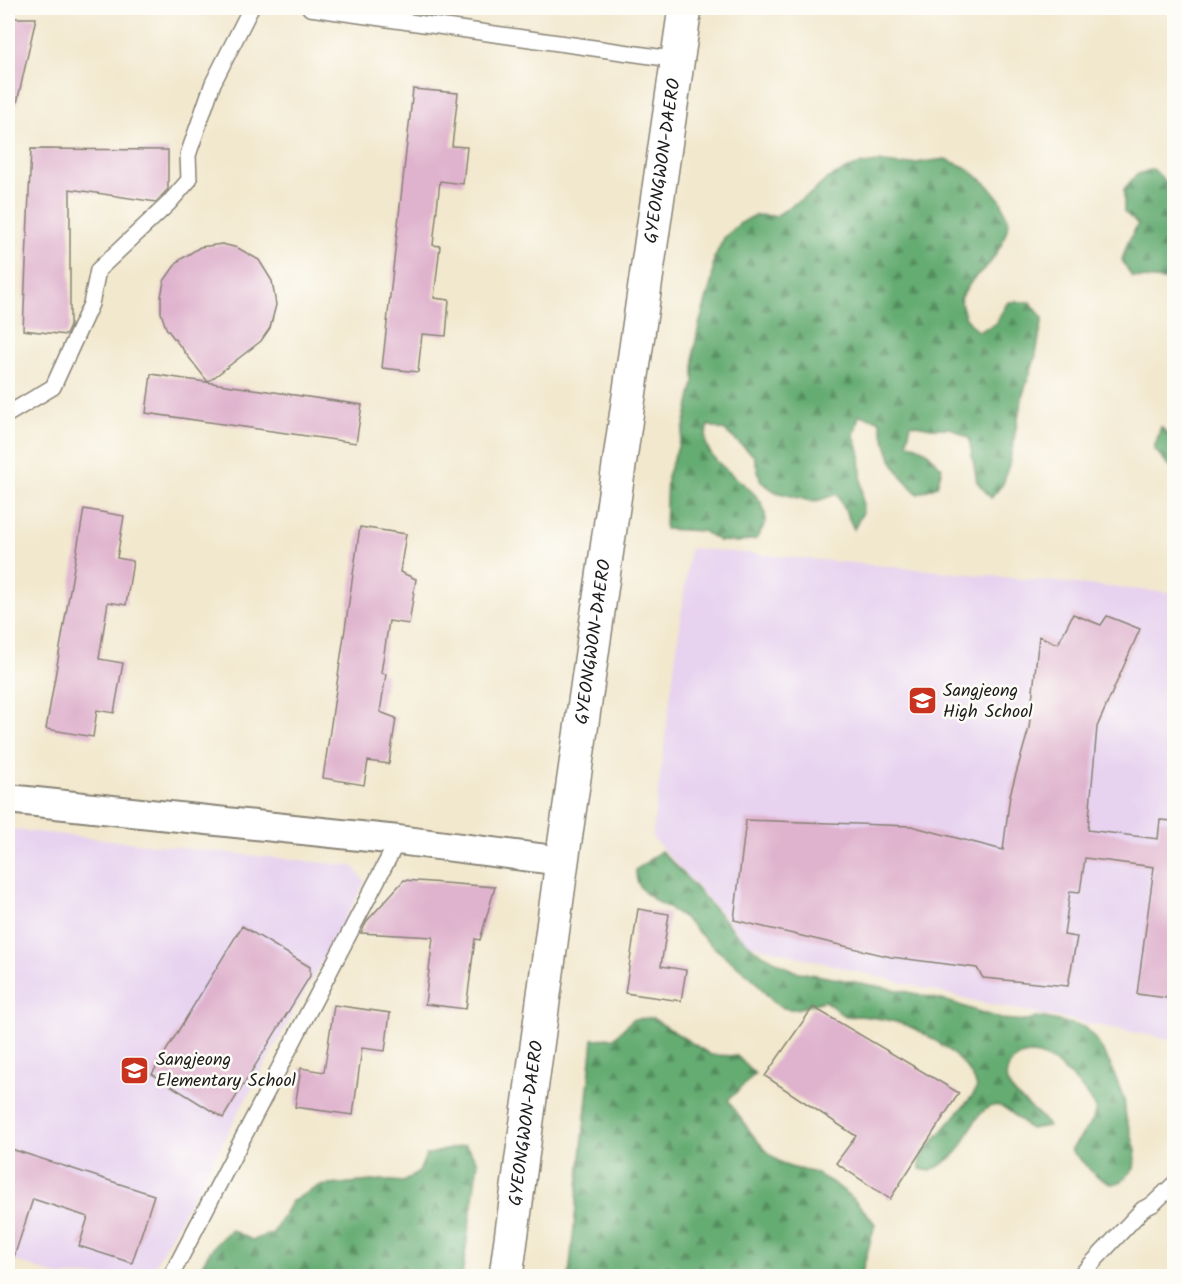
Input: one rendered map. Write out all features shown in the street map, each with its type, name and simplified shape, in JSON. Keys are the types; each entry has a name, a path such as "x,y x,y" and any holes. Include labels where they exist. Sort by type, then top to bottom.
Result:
{"main road":[{"name":"GYEONGWON-DAERO","path":"506,1276 562,861 685,8"}],"street":[{"path":"8,800 398,840 562,861"}],"lane":[{"path":"8,414 53,387 91,304 98,270 168,204 189,180 188,155 213,83 251,8"},
{"path":"310,8 679,60"},
{"path":"171,1276 398,840"},
{"path":"1080,1276 1143,1209 1153,1204 1174,1184"}],"shaded area":[{"name":"Sangjeong High School","path":"690,548 1174,593 1174,1040 979,1002 749,944 652,837"},
{"name":"Sangjeong Elementary School","path":"8,829 353,866 365,882 149,1276 57,1276 8,1258"}],"green space":[{"path":"945,159 965,167 987,184 1001,201 1009,223 1002,244 990,263 973,279 960,298 965,317 978,332 995,324 1008,302 1030,302 1043,318 1035,359 1022,397 1009,465 1003,484 991,498 977,482 969,438 951,428 931,428 911,424 907,442 925,450 942,468 937,486 918,494 896,469 879,420 859,415 854,436 860,454 863,512 854,529 837,494 814,502 776,492 761,482 754,456 725,431 708,425 706,443 711,454 759,500 764,510 764,526 756,539 738,542 719,541 703,531 665,529 667,476 682,436 694,382 694,350 699,325 712,280 714,258 724,238 739,224 755,215 776,216 813,192 827,179 857,165 878,162 901,165"},
{"path":"1153,169 1168,184 1174,184 1174,281 1132,277 1122,260 1128,242 1138,224 1124,212 1124,189 1136,175"},
{"path":"1161,427 1174,441 1174,469 1154,448"},
{"path":"661,851 735,932 757,951 794,971 904,991 950,1002 1001,1019 1028,1021 1045,1018 1084,1027 1097,1041 1111,1066 1124,1099 1126,1118 1136,1150 1134,1169 1121,1182 1112,1184 1096,1176 1071,1150 1093,1120 1096,1108 1081,1088 1060,1067 1036,1055 1024,1055 1013,1061 1008,1068 1006,1080 1015,1094 1048,1126 1030,1129 1008,1110 1000,1106 992,1106 974,1122 962,1145 952,1157 931,1171 920,1169 920,1160 925,1151 973,1095 977,1087 964,1065 942,1045 904,1024 876,1018 846,1016 824,1001 793,1009 779,1006 751,977 711,945 685,919 653,899 640,887 636,870"},
{"path":"652,1018 711,1055 737,1056 755,1074 728,1100 754,1136 769,1153 785,1165 822,1176 839,1187 855,1200 875,1224 861,1276 569,1276 593,1039 614,1038 633,1019"},
{"path":"465,1145 478,1162 462,1276 198,1276 211,1250 231,1230 252,1240 273,1233 292,1201 319,1186 382,1180 403,1182 419,1172 426,1155"}],"building":[{"path":"8,18 36,18 17,103 8,102"},
{"path":"413,89 458,93 452,146 467,147 463,184 440,181 433,245 440,246 434,298 449,300 446,336 422,334 418,372 382,368"},
{"path":"31,149 168,150 168,189 156,202 70,189 70,326 66,335 23,330"},
{"path":"222,244 238,248 259,260 272,281 276,305 270,328 261,341 208,382 166,328 161,313 161,297 164,281 178,261 200,247"},
{"path":"151,374 362,405 356,443 146,413"},
{"path":"84,509 124,516 117,558 133,561 126,605 108,602 99,659 123,663 114,713 97,710 93,737 46,729"},
{"path":"360,527 406,534 400,572 416,579 409,624 389,621 381,673 386,674 380,712 396,718 389,764 368,761 364,785 323,778"},
{"path":"1073,614 1101,625 1107,616 1140,629 1097,727 1088,830 1158,839 1160,820 1174,821 1174,999 1137,994 1154,867 1085,858 1080,892 1070,891 1064,935 1077,937 1068,986 983,978 977,968 891,957 734,920 746,820 911,826 1003,850 1010,795 1029,728 1039,636 1058,644"},
{"path":"404,880 495,887 480,940 475,939 466,1009 425,1004 433,937 361,933 367,921"},
{"path":"638,909 669,914 661,966 686,970 681,1001 625,993"},
{"path":"242,926 310,967 310,976 223,1118 152,1074"},
{"path":"334,1005 390,1013 385,1051 362,1048 353,1115 295,1107 301,1068 324,1072"},
{"path":"813,1007 959,1093 890,1199 836,1163 856,1136 765,1076"},
{"path":"8,1148 154,1195 132,1263 79,1246 88,1217 33,1199 12,1263 8,1263"}],"place":[{"name":"Sangjeong High School","path":"922,701"},
{"name":"Sangjeong Elementary School","path":"135,1070"}]}
